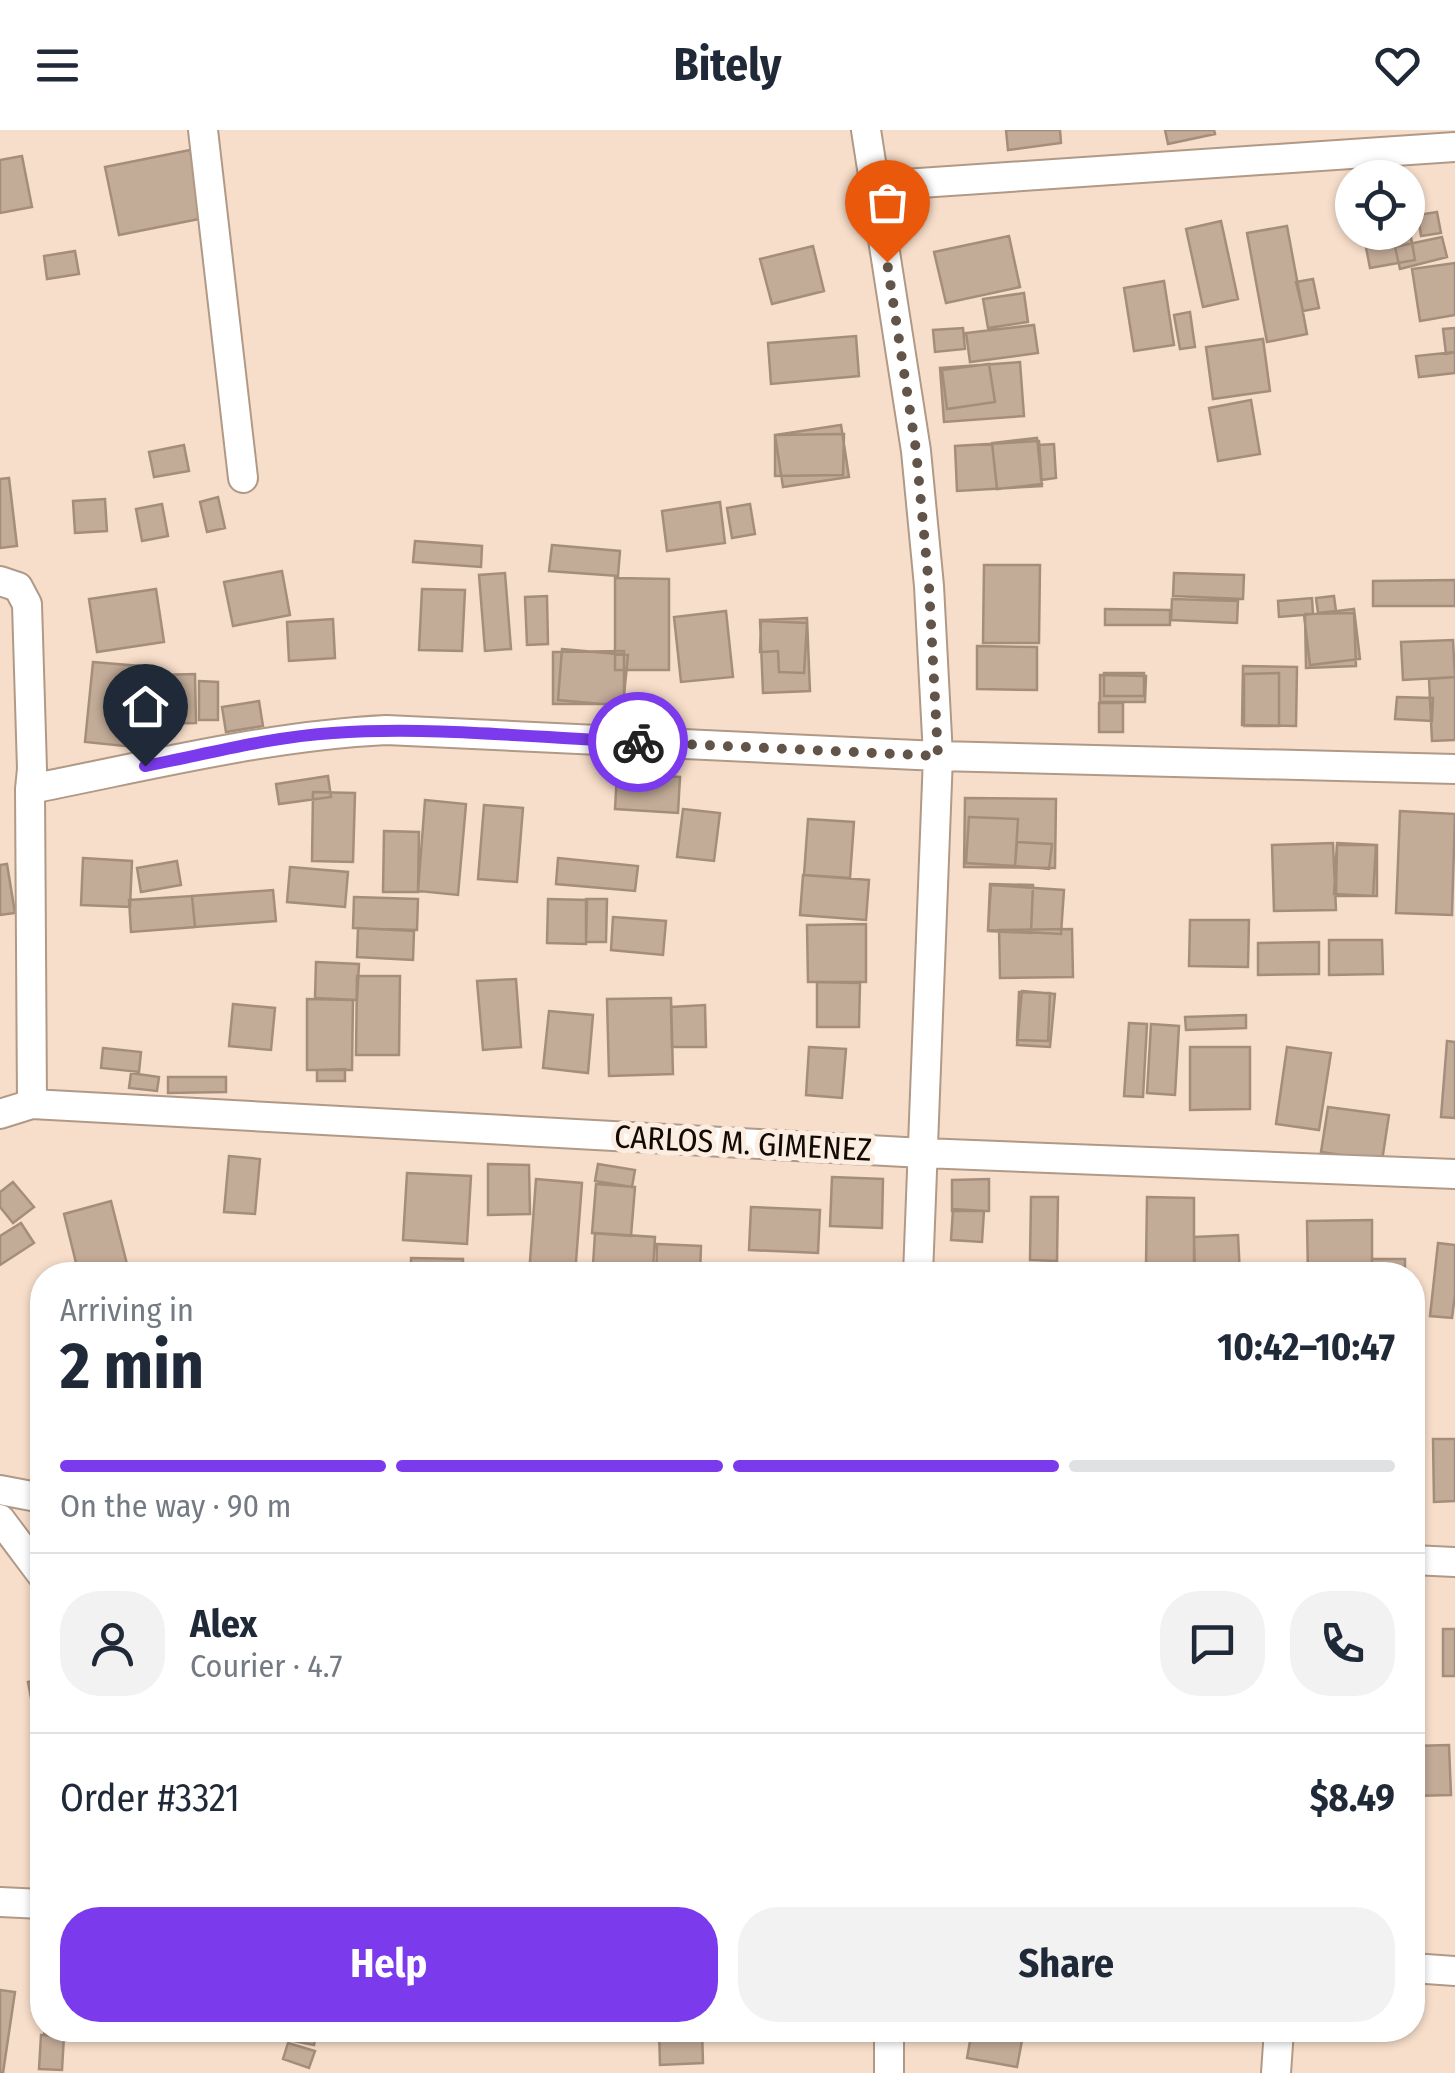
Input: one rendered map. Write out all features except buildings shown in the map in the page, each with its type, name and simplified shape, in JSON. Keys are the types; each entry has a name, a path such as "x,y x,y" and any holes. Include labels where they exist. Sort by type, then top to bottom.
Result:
{"street":[{"path":"203,130 243,478"},
{"path":"866,130 916,450 929,586 938,756 918,1262"},
{"path":"875,186 1455,147"},
{"path":"0,580 18,588 27,604 32,769 32,1104 0,1114"},
{"path":"30,789 260,744 328,733 386,730 938,756 1455,770"},
{"name":"CARLOS M. GIMENEZ","path":"32,1104 922,1153 1455,1174"},
{"path":"0,1490 30,1496"},
{"path":"0,1519 30,1559"},
{"path":"1425,1561 1455,1562"},
{"path":"0,1902 30,1903"},
{"path":"1425,1969 1455,1971"},
{"path":"888,2073 889,2042"},
{"path":"1276,2073 1278,2042"}],"way so far":[{"path":"638,742 938,756 929,586 916,450 887,262"}],"route":[{"path":"145,766 294,738 386,730 638,742"}]}
